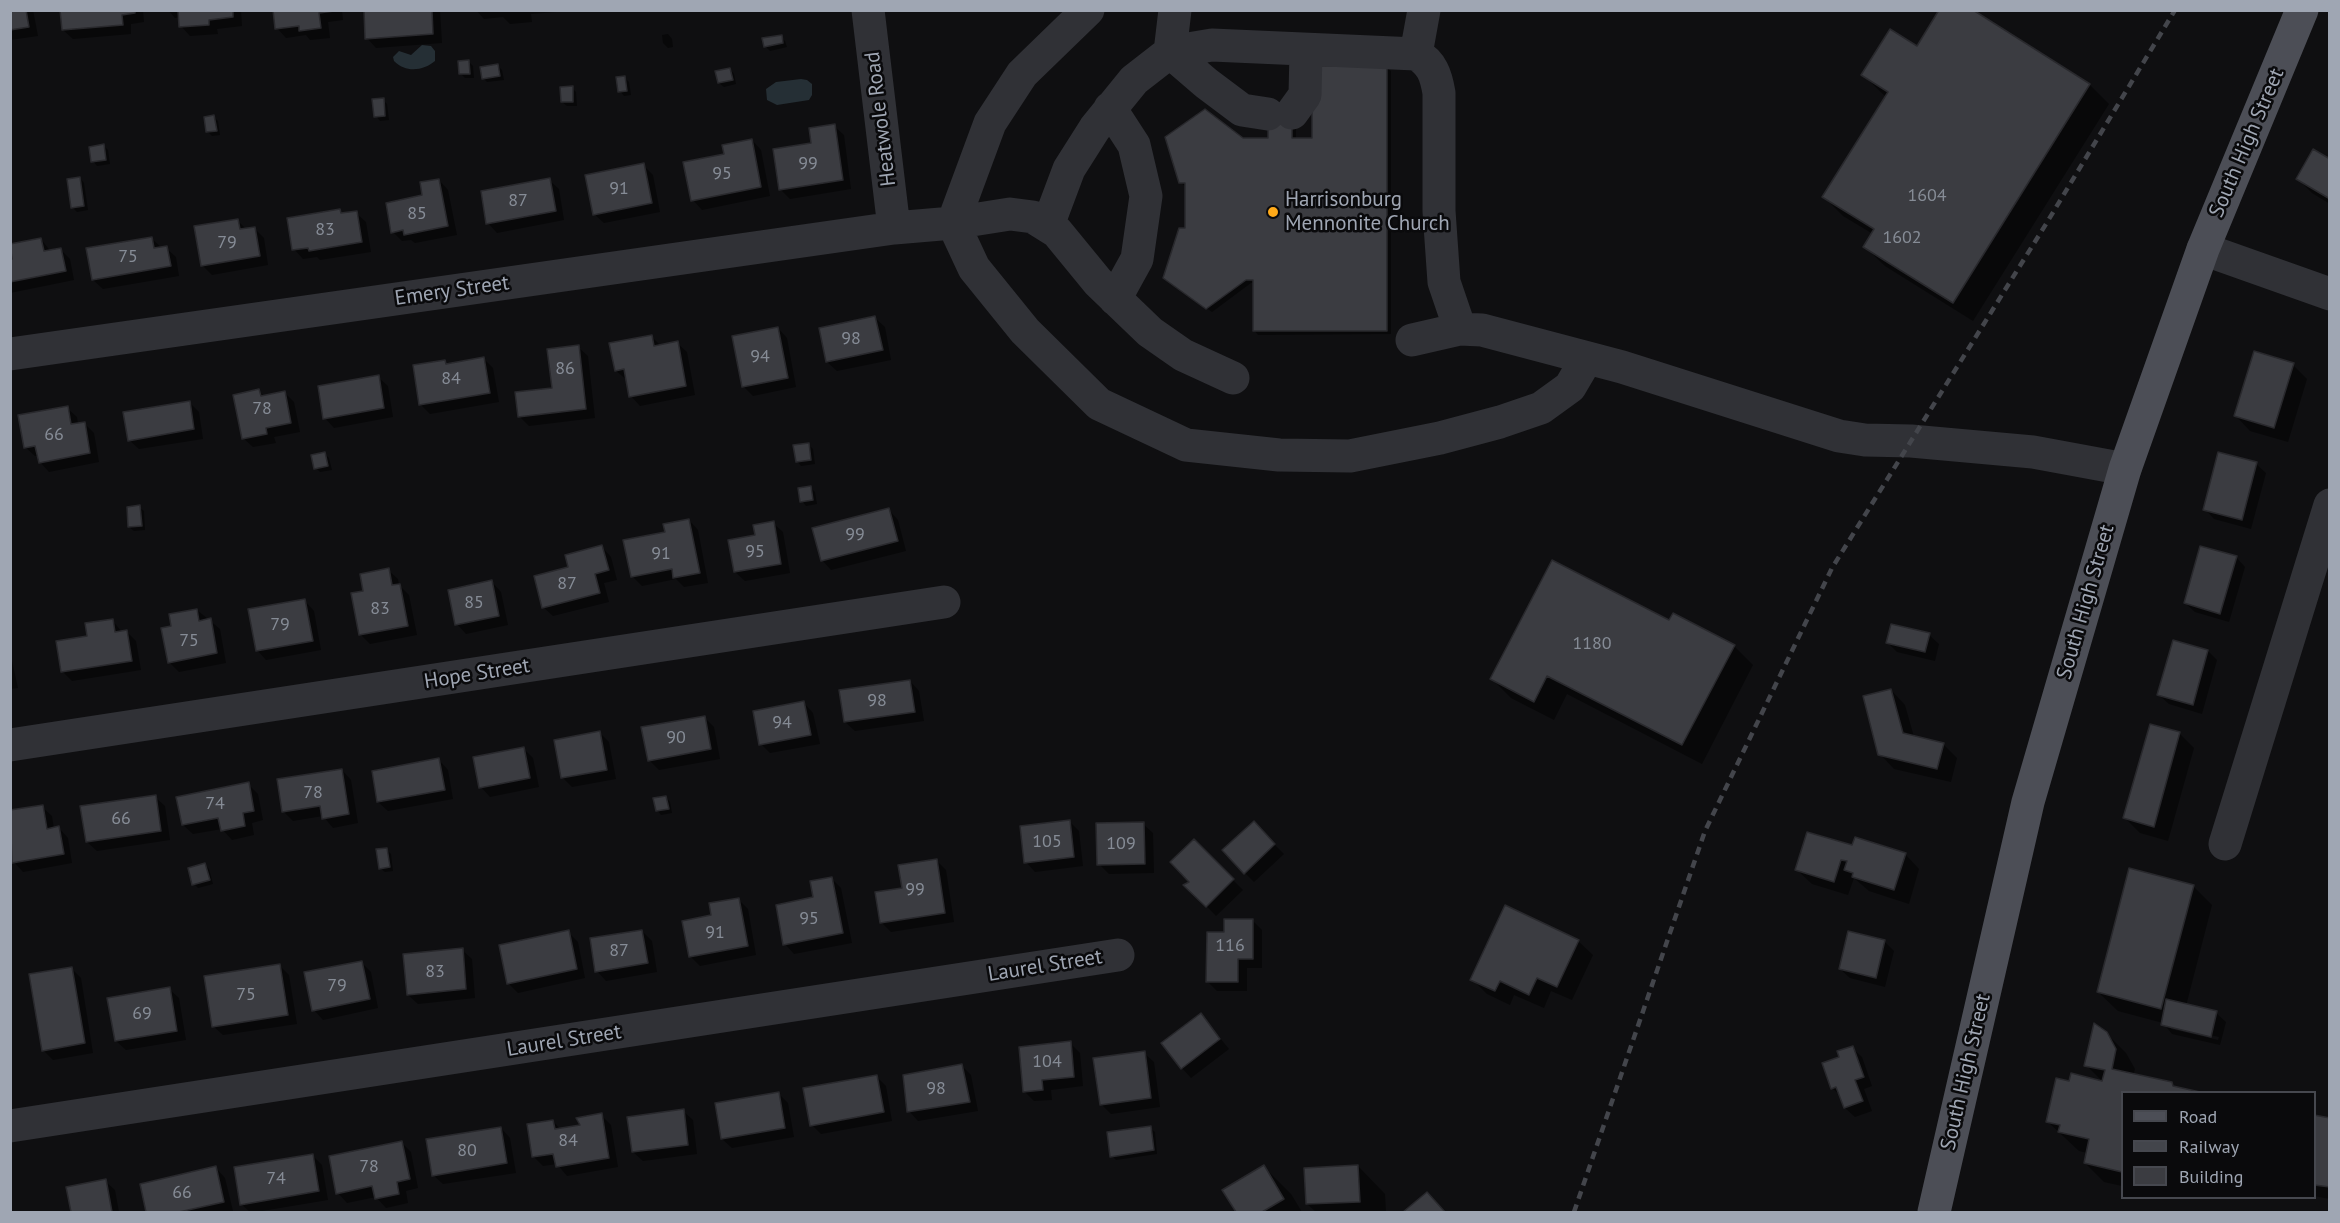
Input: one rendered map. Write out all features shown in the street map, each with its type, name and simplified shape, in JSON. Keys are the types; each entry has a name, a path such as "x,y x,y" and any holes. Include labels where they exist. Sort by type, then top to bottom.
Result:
{"main road":[{"name":"South High Street","path":"1934,1212 2028,802 2125,469 2203,249 2302,10"}],"street":[{"name":"Heatwole Road","path":"868,10 894,228"},
{"path":"1088,10 1022,74 990,123 953,223 974,268 1024,331 1099,404 1186,445 1279,455 1350,456 1440,438 1541,408 1570,387 1587,358"},
{"path":"1170,52 1175,10"},
{"path":"1416,54 1424,10"},
{"path":"1233,378 1198,363 1170,346 1115,299 1057,232 1048,225 1072,161 1110,108 1134,80 1170,52 1212,45 1416,54 1425,59 1437,78 1439,93 1439,210 1444,282 1460,328"},
{"path":"1170,52 1242,110 1280,113 1305,95 1306,50"},
{"path":"1110,108 1134,145 1146,196 1137,259 1115,299"},
{"name":"Emery Street","path":"10,354 894,228 953,223 1010,214 1033,218 1048,225"},
{"path":"2203,249 2330,294"},
{"path":"1412,340 1460,328 1482,330 1622,367 1839,436 2033,453 2125,469"},
{"path":"2225,844 2330,505"},
{"name":"Hope Street","path":"10,745 944,602"},
{"name":"Laurel Street","path":"10,1126 1118,955"}],"shaded area":[{"path":"422,45 431,46 435,51 435,61 420,69 409,69 394,61 393,57 399,51 411,55"},
{"path":"801,79 812,84 812,95 809,100 777,105 767,100 766,89 776,82"}],"building":[{"path":"10,10 26,10 29,27 10,30"},
{"path":"60,10 135,10 135,13 122,15 123,25 62,30"},
{"path":"178,10 233,10 233,17 209,20 209,25 179,27"},
{"path":"273,10 334,11 319,13 321,28 299,31 299,26 275,29"},
{"path":"364,10 432,10 433,34 365,39"},
{"path":"1939,10 1973,10 2090,84 1953,303 1863,247 1874,229 1822,197 1888,92 1861,75 1890,29 1917,46"},
{"path":"782,35 783,43 764,47 762,38"},
{"path":"469,60 470,74 459,74 458,61"},
{"path":"498,64 500,76 482,79 480,67"},
{"path":"1387,65 1387,331 1253,331 1253,280 1246,280 1206,309 1163,278 1179,228 1185,228 1185,183 1179,183 1165,137 1205,109 1243,138 1268,138 1268,103 1292,103 1292,138 1312,138 1312,66"},
{"path":"730,68 733,80 718,83 715,71"},
{"path":"625,76 627,91 618,92 616,77"},
{"path":"573,86 573,102 561,102 560,87"},
{"path":"384,98 385,116 374,117 372,99"},
{"path":"214,115 217,131 206,132 204,117"},
{"path":"835,124 843,180 779,190 773,149 811,143 809,128"},
{"path":"752,139 761,187 691,201 683,162 724,154 722,145"},
{"path":"104,144 106,160 91,162 89,147"},
{"path":"2313,149 2330,159 2330,199 2296,179"},
{"path":"644,163 652,203 593,215 585,175"},
{"path":"80,177 84,206 71,208 67,179"},
{"path":"550,178 556,211 486,224 481,191"},
{"path":"439,179 448,226 404,235 403,230 391,233 386,203 422,195 420,182"},
{"path":"340,209 341,213 357,211 362,242 309,251 308,248 292,250 287,218"},
{"path":"238,219 240,229 255,227 260,256 201,266 194,226"},
{"path":"152,237 154,248 167,246 171,266 92,280 86,248"},
{"path":"41,238 44,251 61,248 66,271 10,282 10,260 12,259 10,244"},
{"path":"875,316 883,350 826,362 819,328"},
{"path":"778,327 788,378 742,387 732,336"},
{"path":"652,335 654,346 678,341 686,386 629,397 624,369 615,371 609,343"},
{"path":"579,345 586,409 518,417 515,392 552,388 547,349"},
{"path":"2254,351 2294,363 2274,428 2234,416"},
{"path":"484,357 490,393 419,405 413,365 445,360 446,364"},
{"path":"379,375 384,408 323,419 318,386"},
{"path":"259,389 261,396 285,391 291,423 266,428 267,434 242,439 233,395"},
{"path":"190,401 194,429 128,441 123,412"},
{"path":"68,406 71,424 85,422 90,453 39,463 35,446 24,448 18,415"},
{"path":"809,443 811,460 796,462 793,445"},
{"path":"325,452 328,466 314,469 311,455"},
{"path":"2218,452 2257,462 2242,520 2203,510"},
{"path":"811,486 813,500 800,502 798,488"},
{"path":"140,505 142,526 128,527 127,507"},
{"path":"889,508 898,541 821,561 812,528"},
{"path":"689,519 700,573 673,578 672,569 631,577 623,540 665,532 663,524"},
{"path":"774,521 781,564 734,572 728,540 755,535 753,525"},
{"path":"602,545 609,570 595,574 600,593 542,608 534,576 568,567 565,555"},
{"path":"2200,546 2237,556 2220,614 2184,603"},
{"path":"1552,560 1669,620 1673,613 1735,645 1682,745 1547,676 1534,702 1490,679"},
{"path":"389,568 392,585 400,584 408,626 359,635 351,593 363,591 360,574"},
{"path":"492,580 499,616 455,625 448,590"},
{"path":"305,599 313,641 256,651 248,609"},
{"path":"197,609 199,621 211,618 217,653 168,663 161,628 171,626 169,614"},
{"path":"113,619 115,632 127,630 132,661 61,672 56,641 87,636 85,623"},
{"path":"1891,624 1930,633 1925,652 1886,643"},
{"path":"2173,640 2208,650 2193,705 2157,695"},
{"path":"910,680 915,712 844,722 839,690"},
{"path":"1891,689 1903,733 1944,743 1937,769 1878,755 1863,696"},
{"path":"804,701 811,735 759,745 753,711"},
{"path":"705,716 711,749 648,761 641,727"},
{"path":"2150,724 2180,732 2154,827 2123,818"},
{"path":"600,731 607,770 561,778 554,740"},
{"path":"524,747 530,778 479,788 473,757"},
{"path":"439,758 445,790 377,802 372,771"},
{"path":"342,769 349,814 322,819 320,806 282,812 277,779"},
{"path":"249,782 254,811 243,813 245,826 221,831 218,818 182,825 176,797"},
{"path":"156,795 161,831 86,842 80,806"},
{"path":"666,796 669,809 656,811 653,798"},
{"path":"43,805 47,829 59,826 64,854 12,863 10,810"},
{"path":"1070,820 1074,857 1024,863 1020,826"},
{"path":"1254,821 1275,844 1244,874 1222,850"},
{"path":"1144,822 1145,864 1097,865 1096,823"},
{"path":"1807,832 1852,845 1855,837 1906,853 1894,890 1852,877 1853,873 1844,870 1847,861 1841,860 1834,882 1795,870"},
{"path":"1194,839 1234,879 1206,907 1183,885 1189,882 1170,862"},
{"path":"387,848 390,867 379,869 376,849"},
{"path":"937,859 945,913 880,923 875,892 902,888 898,865"},
{"path":"205,863 210,880 192,885 188,868"},
{"path":"2129,868 2194,885 2161,1009 2097,992"},
{"path":"832,877 843,933 783,945 776,905 813,897 810,881"},
{"path":"739,898 748,946 689,957 682,921 711,915 709,903"},
{"path":"1505,905 1579,940 1557,987 1537,978 1529,995 1500,981 1495,991 1470,980"},
{"path":"1224,919 1253,919 1253,959 1238,959 1238,982 1206,982 1207,932 1224,932"},
{"path":"569,930 577,969 507,984 499,945"},
{"path":"642,930 648,963 595,972 590,938"},
{"path":"1848,931 1885,940 1876,978 1839,969"},
{"path":"463,948 466,989 407,995 403,954"},
{"path":"362,961 370,999 312,1011 304,972"},
{"path":"280,964 288,1015 212,1027 204,976"},
{"path":"72,967 85,1043 42,1051 29,974"},
{"path":"170,987 177,1031 115,1041 107,998"},
{"path":"2166,999 2217,1011 2211,1037 2161,1025"},
{"path":"1201,1013 1220,1039 1181,1069 1161,1043"},
{"path":"2094,1023 2107,1032 2116,1049 2112,1069 2172,1082 2173,1086 2196,1091 2121,1091 2121,1172 2084,1163 2089,1139 2058,1132 2060,1125 2046,1122 2056,1078 2069,1081 2071,1073 2102,1081 2105,1070 2084,1066"},
{"path":"1071,1041 1074,1077 1042,1080 1043,1090 1023,1092 1019,1047"},
{"path":"1853,1046 1864,1077 1855,1080 1863,1101 1844,1108 1836,1087 1831,1089 1822,1063 1839,1057 1837,1051"},
{"path":"1145,1051 1151,1098 1100,1105 1093,1058"},
{"path":"962,1064 970,1102 907,1112 903,1075"},
{"path":"877,1075 884,1112 810,1126 803,1088"},
{"path":"779,1092 785,1128 721,1139 715,1103"},
{"path":"684,1109 688,1145 632,1152 627,1117"},
{"path":"602,1113 609,1158 556,1167 553,1154 532,1157 527,1124 553,1120 555,1129 580,1125 576,1118"},
{"path":"2316,1115 2330,1118 2330,1187 2316,1185"},
{"path":"1151,1126 1154,1150 1110,1157 1107,1132"},
{"path":"501,1127 507,1163 432,1176 426,1139"},
{"path":"402,1141 410,1179 397,1182 399,1194 375,1199 372,1186 336,1194 329,1156"},
{"path":"313,1154 319,1191 240,1205 234,1167"},
{"path":"1264,1165 1284,1199 1262,1212 1236,1212 1222,1190"},
{"path":"1358,1165 1360,1202 1306,1204 1304,1168"},
{"path":"216,1166 224,1202 179,1212 146,1212 140,1184"},
{"path":"106,1179 112,1212 71,1212 66,1187"},
{"path":"1427,1192 1445,1212 1403,1212"}],"railway":[{"path":"1574,1212 1705,831 1832,568 2046,224 2175,10"}],"place":[{"name":"Harrisonburg Mennonite Church","path":"1273,212"}]}
